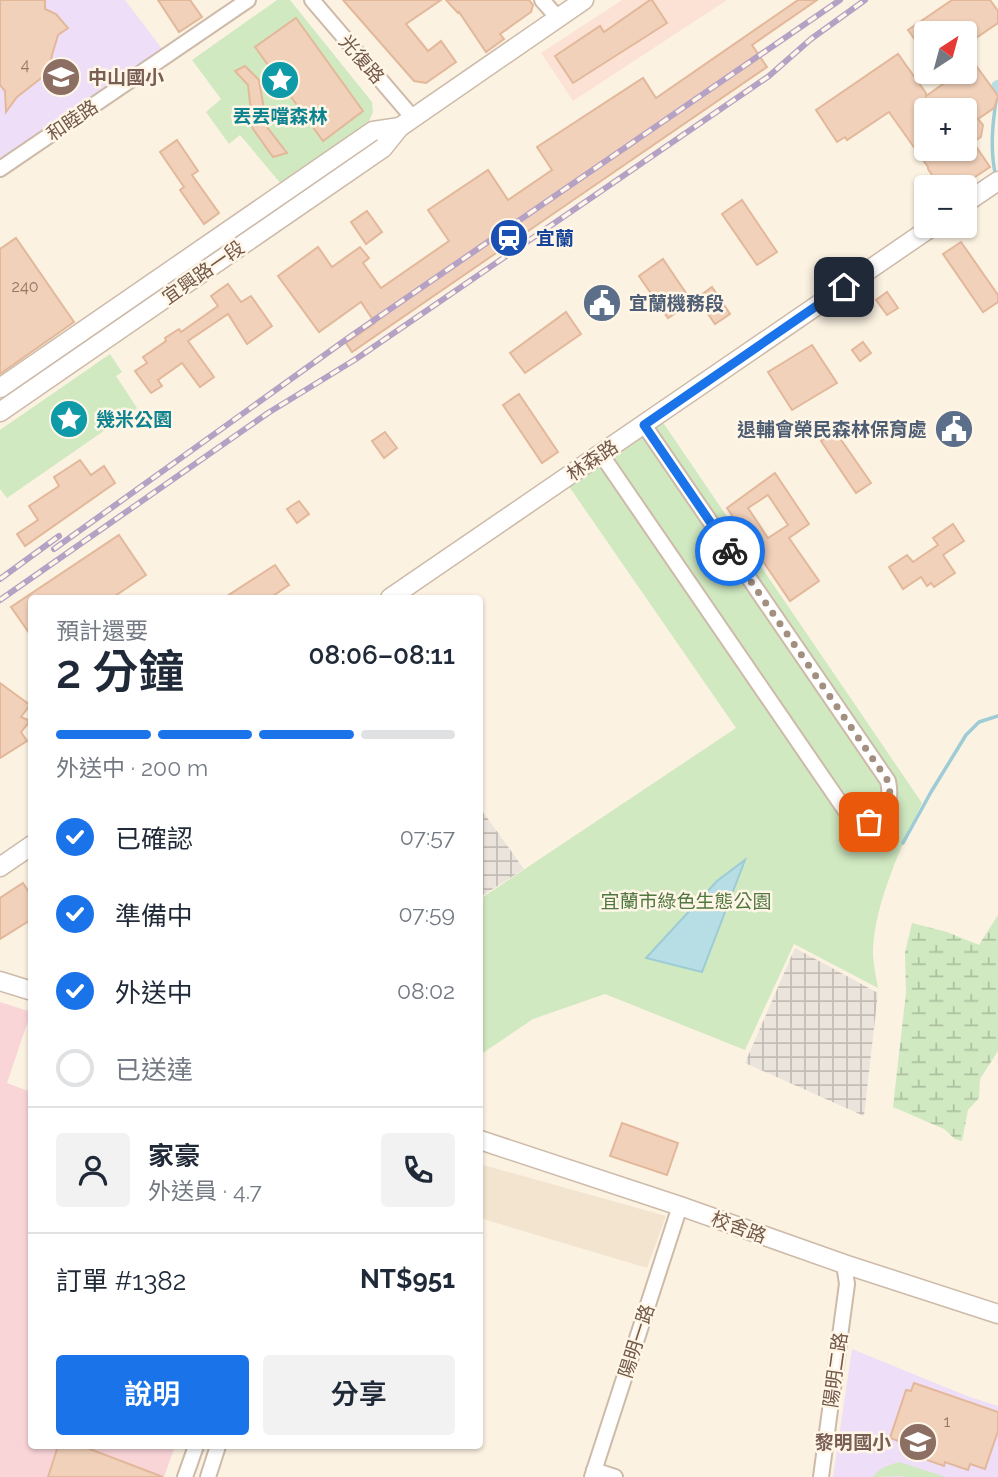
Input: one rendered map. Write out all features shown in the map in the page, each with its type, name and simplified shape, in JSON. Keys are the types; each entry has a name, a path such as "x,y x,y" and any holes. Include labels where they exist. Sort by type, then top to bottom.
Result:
{"street":[{"name":"和睦路","path":"0,169 248,0"},
{"name":"光復路","path":"312,0 406,122"},
{"path":"542,0 558,18"},
{"name":"宜興路一段","path":"0,412 383,148 406,122 584,0"},
{"name":"宜興路一段","path":"0,388 373,131 406,122"},
{"path":"977,195 998,181"},
{"name":"林森路","path":"394,595 916,238"},
{"path":"601,454 845,810 860,820 869,822 878,818 890,800 888,781 644,425"},
{"path":"0,867 28,848"},
{"path":"0,981 28,990"},
{"name":"校舍路","path":"483,1141 998,1314"},
{"name":"陽明一路","path":"593,1474 680,1206"},
{"name":"陽明二路","path":"821,1477 847,1284 844,1264"},
{"path":"185,1477 195,1449"},
{"path":"208,1477 217,1449"},
{"path":"593,1474 615,1477"}],"shaded area":[{"name":"中山國小","path":"0,0 125,0 163,50 0,160"},
{"path":"622,0 727,0 573,101 541,53"},
{"path":"483,812 524,869 483,895"},
{"path":"795,948 878,993 864,1116 745,1063"},
{"path":"0,1002 28,1011 28,1021 7,1083 28,1091 28,1449 174,1449 164,1477 0,1477"},
{"path":"483,1165 666,1216 647,1268 483,1219"},
{"name":"黎明國小","path":"852,1349 998,1406 998,1477 833,1477"}],"green space":[{"name":"丟丟噹森林","path":"277,0 290,0 372,102 373,112 369,121 281,184 240,135 229,144 206,112 221,99 192,60"},
{"name":"幾米公園","path":"110,354 122,372 116,376 137,408 7,498 0,489 0,430"},
{"name":"宜蘭市綠色生態公園","path":"662,421 922,803 898,856 878,914 873,951 878,988 794,944 745,1050 605,994 533,1019 483,1053 483,897 736,728 568,485"},
{"path":"998,915 998,1051 980,1079 979,1098 968,1110 962,1141 955,1139 944,1129 893,1107 906,992 905,952 912,923 947,932 979,945"},
{"path":"899,1462 946,1477 873,1477 881,1469"}],"water":[{"path":"745,860 702,972 646,958 717,881"}],"building":[{"path":"0,0 45,0 45,9 56,14 68,28 58,35 49,72 17,97 6,112 5,91 0,85"},
{"path":"158,0 190,0 202,17 179,32"},
{"path":"343,0 441,0 406,24 428,51 441,41 456,62 426,83 414,81"},
{"path":"446,0 529,0 533,5 531,12 500,34 504,39 486,52 459,12"},
{"path":"650,0 667,23 573,83 555,56 600,26 604,32"},
{"path":"798,0 817,0 752,45 767,67 352,352 346,343 375,323 361,302 319,332 278,276 318,247 332,267 360,247 369,258 363,263 381,288 449,241 428,210 488,170 508,200 552,170 537,147 643,78 656,98"},
{"path":"952,0 990,0 998,11 998,23 977,37 977,21 921,21"},
{"path":"296,18 363,111 323,141 255,47"},
{"path":"914,26 914,38 908,30"},
{"path":"898,54 914,76 914,84 920,84 926,96 943,84 977,84 977,67 998,96 994,108 978,119 983,125 981,137 977,140 977,98 914,98 914,147 889,112 847,140 845,137 837,142 816,110"},
{"path":"245,66 259,80 267,127 287,153 273,157 253,129 248,85 235,71"},
{"path":"177,140 198,171 192,175 219,213 204,224 180,190 184,187 160,152"},
{"path":"977,148 990,167 977,176 932,175 924,161 977,161"},
{"path":"742,200 777,252 757,265 722,214"},
{"path":"367,211 382,232 366,244 351,222"},
{"path":"16,238 74,322 0,374 0,249"},
{"path":"961,242 998,295 998,302 983,312 943,254"},
{"path":"663,259 692,302 668,318 639,276"},
{"path":"228,284 241,302 251,296 272,326 247,344 228,314 188,341 214,377 200,387 182,363 158,380 162,386 151,393 135,371 147,363 143,357 166,341 165,338 179,329 181,332 218,306 211,296"},
{"path":"712,287 730,314 715,324 697,298"},
{"path":"887,292 898,308 887,315 876,300"},
{"path":"566,312 581,334 525,373 510,353"},
{"path":"863,342 871,353 860,361 852,350"},
{"path":"812,345 837,383 792,410 768,372"},
{"path":"519,394 558,452 542,463 503,405"},
{"path":"835,431 871,483 856,493 821,441"},
{"path":"385,432 397,448 384,458 372,441"},
{"path":"80,460 91,475 104,466 115,483 25,546 17,534 38,520 29,506 59,486 54,477"},
{"path":"775,473 809,524 789,538 819,581 790,601 727,508","holes":["768,495 788,525 768,538 748,508"]},
{"path":"299,501 309,514 297,523 287,509"},
{"path":"953,524 964,541 943,555 955,573 934,587 931,583 927,586 921,577 903,589 889,567 907,555 913,562 938,545 933,538"},
{"path":"119,535 146,575 116,595 29,595"},
{"path":"275,565 289,585 274,595 229,595"},
{"path":"28,596 28,631 11,607"},
{"path":"0,683 28,704 21,717 28,720 28,723 21,732 27,741 0,758"},
{"path":"23,883 28,891 28,922 0,939 0,898"},
{"path":"622,1123 678,1143 667,1175 610,1156"},
{"path":"914,1383 998,1412 998,1431 985,1469 970,1464 968,1470 945,1462 944,1466 905,1449 907,1444 890,1438 906,1390 911,1391"},
{"path":"57,1449 90,1449 163,1477 48,1477"}],"waterway":[{"path":"996,177 992,144 998,89"},
{"path":"903,843 966,735 979,722 998,716"}],"railway":[{"path":"54,549 351,336 840,0"},
{"path":"0,600 268,413 356,359 769,76 811,39 865,0"},
{"path":"0,579 59,536"}],"way so far":[{"path":"730,551 888,781 890,800 885,811 869,822"}],"place":[{"name":"中山國小","path":"61,77"},
{"name":"丟丟噹森林","path":"280,80"},
{"name":"宜蘭","path":"509,238"},
{"name":"宜蘭機務段","path":"602,303"},
{"name":"幾米公園","path":"69,419"},
{"name":"退輔會榮民森林保育處","path":"954,429"},
{"name":"黎明國小","path":"918,1442"}],"route":[{"path":"730,551 644,425 844,287"}]}
